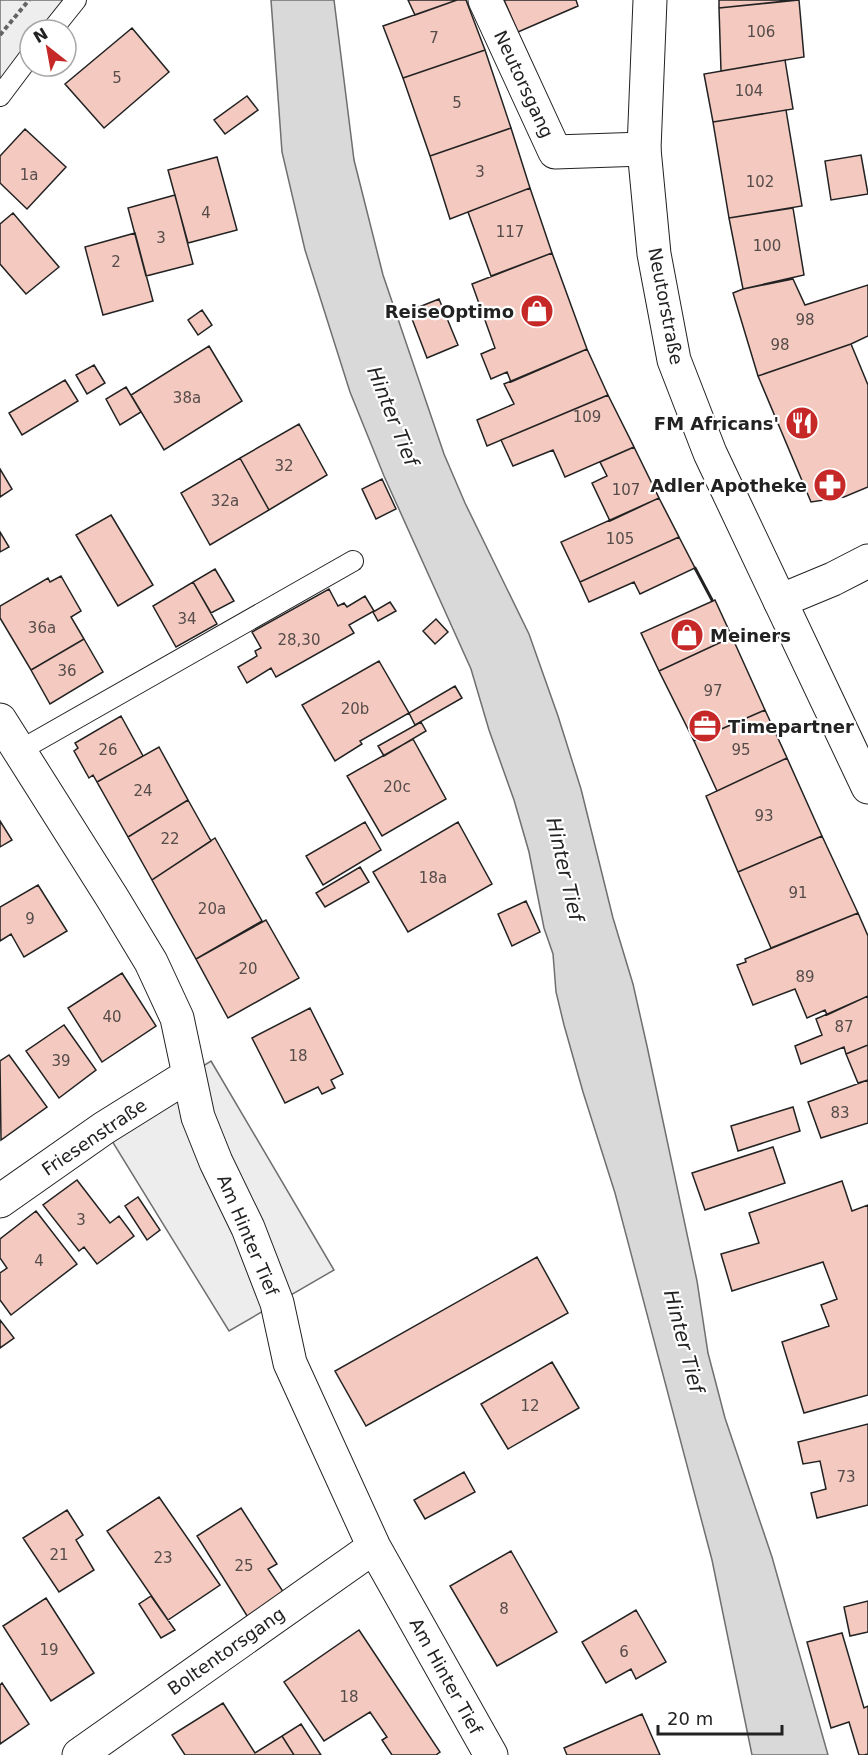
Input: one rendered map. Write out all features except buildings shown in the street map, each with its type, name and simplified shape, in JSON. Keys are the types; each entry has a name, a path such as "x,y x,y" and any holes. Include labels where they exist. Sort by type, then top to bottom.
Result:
{"street":[{"name":"Neutorsgang","path":"485,0 555,152 644,149"},
{"name":"Neutorstraße","path":"650,0 644,149 654,254 674,360 710,453 868,788"},
{"path":"780,601 833,579 868,561"},
{"name":"Am Hinter Tief","path":"0,720 151,962 177,1018 198,1116 216,1162 248,1228 277,1303 290,1363 374,1547 491,1755"},
{"name":"Friesenstraße","path":"0,1201 104,1128 189,1075"},
{"name":"Boltentorsgang","path":"79,1755 374,1547"}],"lane":[{"path":"61,18 75,0"},
{"path":"0,96 18,72"},
{"path":"19,751 353,561"}],"path":[{"path":"0,35 29,0"}],"shaded area":[{"path":"0,0 76,0 62,18 18,18 18,72 0,96"},
{"path":"211,1061 334,1270 229,1331 104,1128"}],"water":[{"name":"Hinter Tief","path":"271,0 334,0 354,160 383,275 444,454 465,503 529,634 581,789 613,918 633,984 647,1046 697,1281 708,1353 725,1418 772,1557 828,1755 752,1755 712,1560 615,1193 564,1025 556,992 553,954 544,928 529,852 514,800 489,730 471,669 384,476 350,392 305,250 282,152"}],"wall":[{"path":"695,568 712,600"}],"place":[{"name":"ReiseOptimo","path":"537,311"},
{"name":"FM Africans'","path":"802,423"},
{"name":"Adler Apotheke","path":"830,485"},
{"name":"Meiners","path":"687,635"},
{"name":"Timepartner","path":"705,726"}]}
